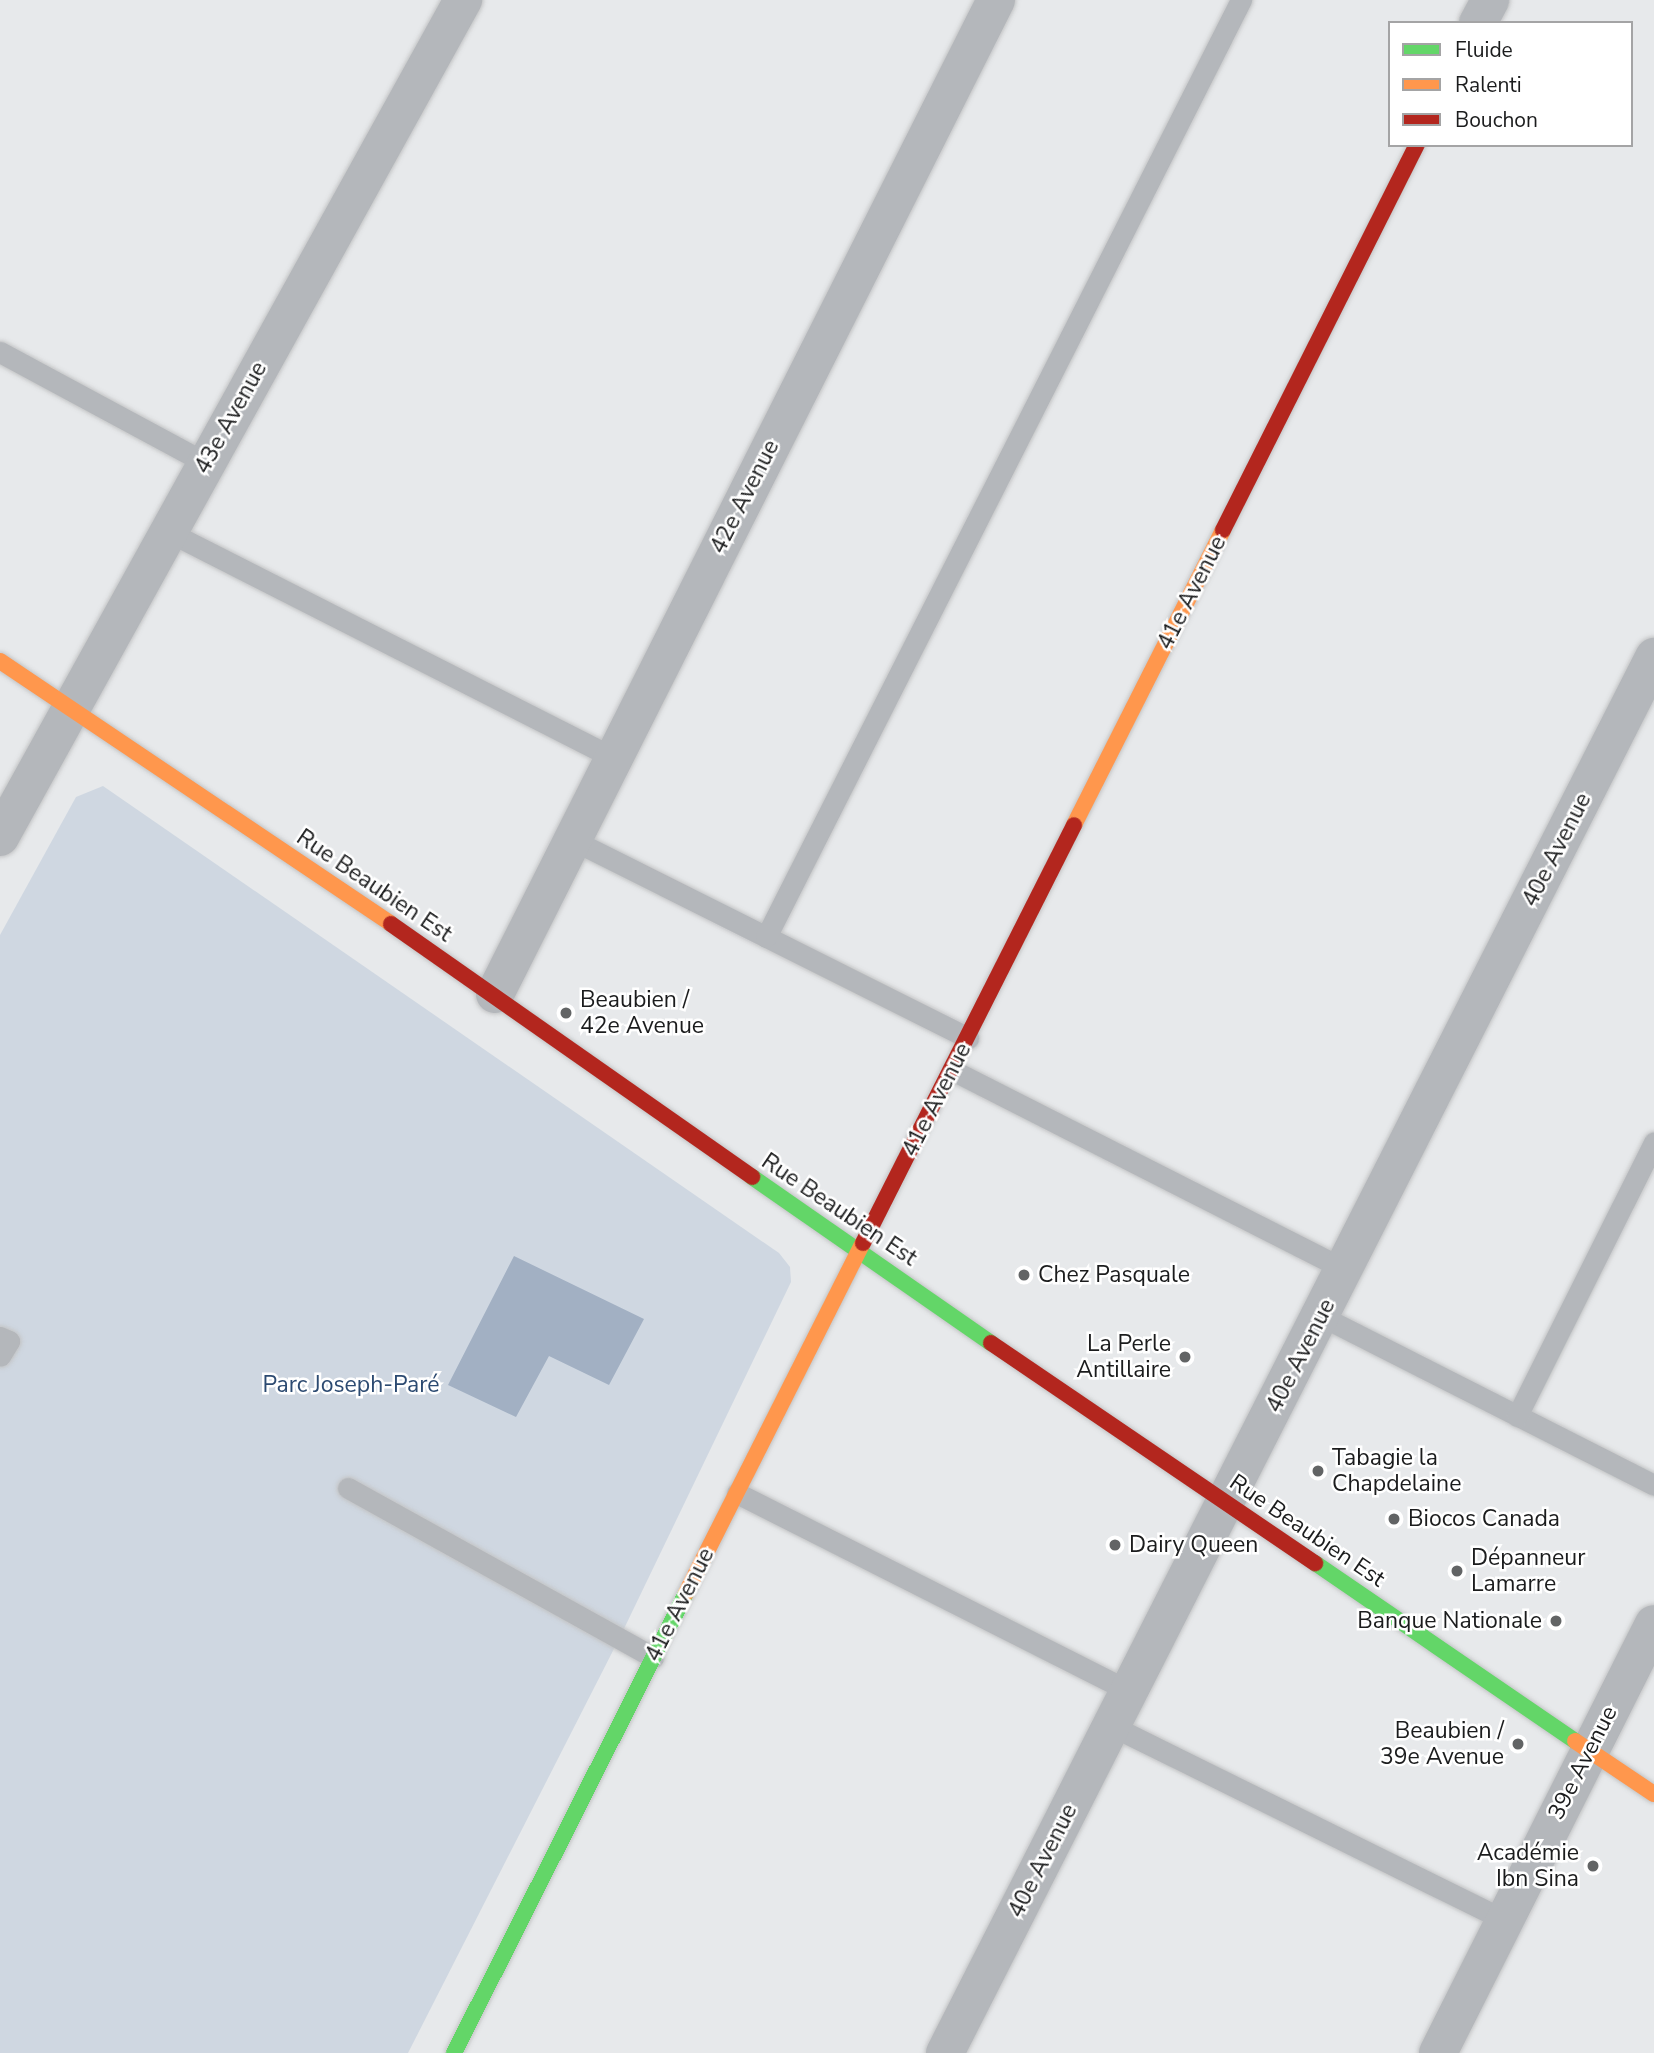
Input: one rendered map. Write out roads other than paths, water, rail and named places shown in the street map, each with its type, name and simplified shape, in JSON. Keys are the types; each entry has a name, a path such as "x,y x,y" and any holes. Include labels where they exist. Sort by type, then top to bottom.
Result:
{"street":[{"name":"43e Avenue","path":"0,837 463,0"},
{"name":"42e Avenue","path":"495,994 996,0"},
{"path":"1479,21 1490,0"},
{"name":"41e Avenue","path":"454,2053 860,1254 1416,147"},
{"name":"40e Avenue","path":"945,2053 1654,657"},
{"name":"Rue Beaubien Est","path":"0,662 495,994 860,1254 1654,1794"},
{"name":"39e Avenue","path":"1438,2053 1654,1624"}],"lane":[{"path":"766,937 1241,0"},
{"path":"0,352 206,463"},
{"path":"167,531 614,758"},
{"path":"573,840 968,1038"},
{"path":"952,1070 1345,1269"},
{"path":"1517,1416 1654,1142"},
{"path":"1321,1317 1654,1485"},
{"path":"0,1337 9,1341 0,1356"},
{"path":"348,1488 653,1657"},
{"path":"737,1493 1129,1691"},
{"path":"1112,1726 1504,1920"}],"water":[{"path":"514,1256 644,1319 609,1385 549,1356 516,1417 448,1385"}],"place":[{"name":"Beaubien / 42e Avenue","path":"566,1013"},
{"name":"Chez Pasquale","path":"1024,1275"},
{"name":"La Perle Antillaire","path":"1185,1357"},
{"name":"Tabagie la Chapdelaine","path":"1318,1471"},
{"name":"Biocos Canada","path":"1394,1519"},
{"name":"Dairy Queen","path":"1115,1545"},
{"name":"Dépanneur Lamarre","path":"1457,1571"},
{"name":"Banque Nationale","path":"1556,1621"},
{"name":"Beaubien / 39e Avenue","path":"1518,1744"},
{"name":"Académie Ibn Sina","path":"1593,1866"}],"park label":[{"name":"Parc Joseph-Paré","path":"351,1385"}]}
